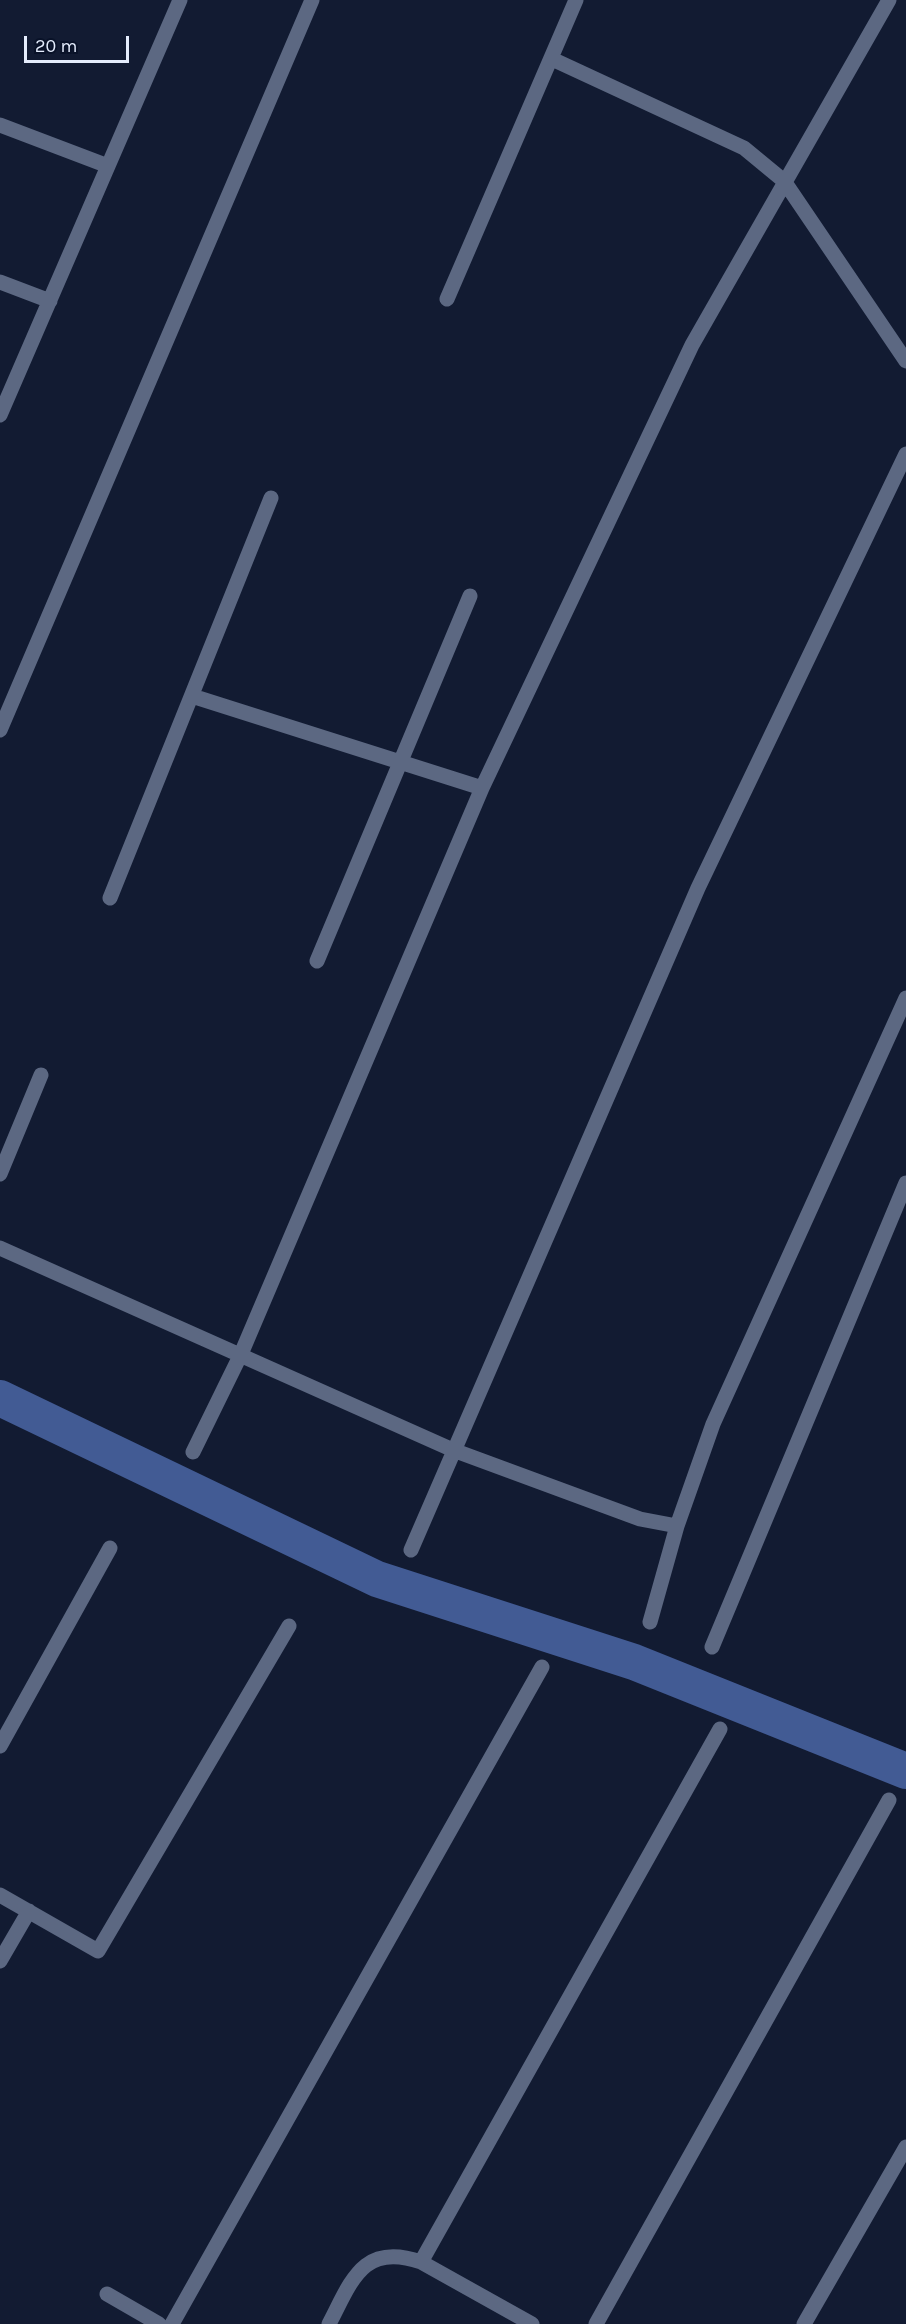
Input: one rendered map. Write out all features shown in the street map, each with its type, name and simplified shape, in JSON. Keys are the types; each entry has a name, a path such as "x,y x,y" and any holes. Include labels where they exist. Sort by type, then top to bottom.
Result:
{"street":[{"path":"0,415 180,0"},
{"path":"0,730 312,0"},
{"path":"447,299 576,0"},
{"path":"193,1452 241,1354 482,788 692,345 784,180 889,0"},
{"path":"552,59 744,148 784,180 904,351"},
{"path":"0,125 108,166"},
{"path":"0,282 50,301"},
{"path":"411,1550 698,888 906,454"},
{"path":"110,898 271,498"},
{"path":"316,962 470,596"},
{"path":"192,696 400,760 482,788"},
{"path":"651,1622 677,1527 713,1424 906,998"},
{"path":"0,1174 41,1075"},
{"path":"712,1647 906,1183"},
{"path":"0,1248 453,1450 640,1518 677,1527"},
{"path":"0,1746 110,1548"},
{"path":"0,1895 98,1951 289,1626"},
{"path":"172,2324 542,1667"},
{"path":"421,2262 720,1729"},
{"path":"596,2324 890,1800"},
{"path":"0,1961 28,1911"},
{"path":"804,2324 906,2146"},
{"path":"329,2324 351,2282 365,2265 383,2256 402,2256 421,2262 532,2324"},
{"path":"107,2294 159,2324"}],"waterway":[{"path":"0,1398 377,1579 634,1662 906,1771"}]}
